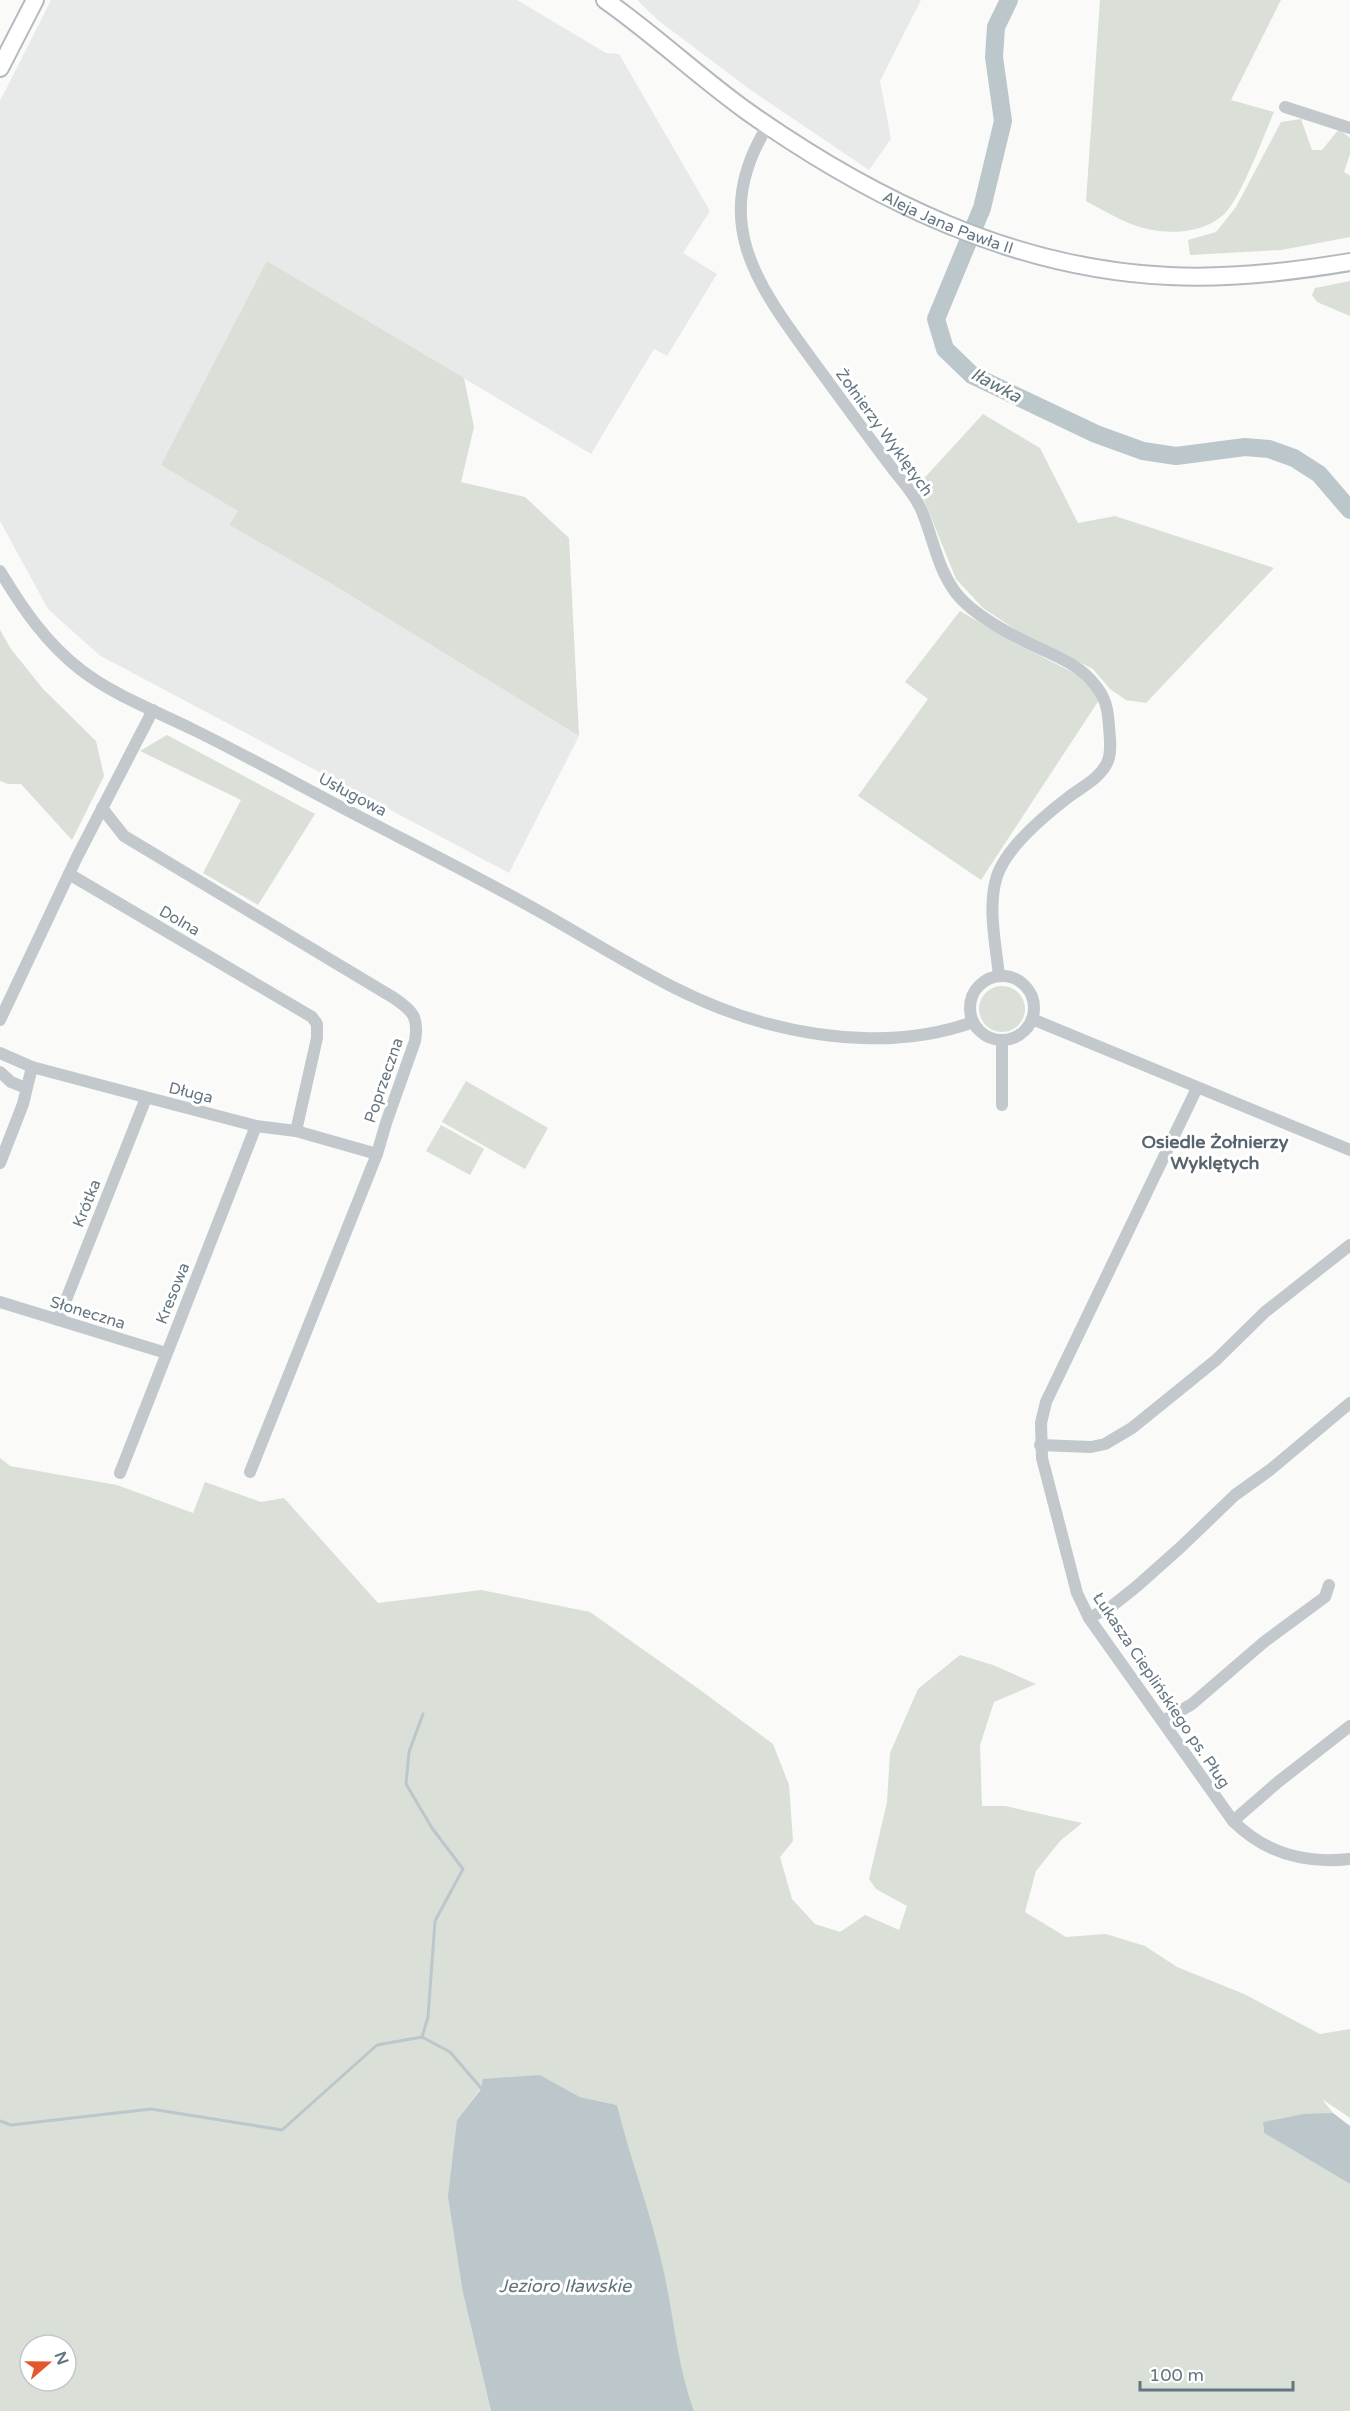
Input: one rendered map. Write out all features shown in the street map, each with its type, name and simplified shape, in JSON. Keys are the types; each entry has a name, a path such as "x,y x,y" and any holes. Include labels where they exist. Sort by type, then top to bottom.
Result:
{"main road":[{"path":"0,68 3,48 25,0"},
{"path":"3,48 35,0"},
{"name":"Aleja Jana Pawła II","path":"605,0 768,125 817,158 923,215 976,237 1018,251 1091,268 1170,276 1268,273 1350,262"}],"street":[{"path":"1285,107 1350,128"},
{"name":"Żołnierzy Wyklętych","path":"768,125 756,145 745,176 742,221 749,261 768,298 888,464 911,491 921,509 937,558 957,593 967,604 1017,638 1077,667 1094,683 1105,699 1109,734 1108,762 1099,774 1060,803 1015,846 1004,861 997,877 993,912 999,976"},
{"name":"Usługowa","path":"0,571 36,626 57,650 111,690 536,909 632,966 689,996 729,1012 766,1023 833,1036 923,1037 973,1023"},
{"path":"0,1020 69,874 153,710"},
{"name":"Poprzeczna","path":"102,808 124,836 411,1010 417,1028 415,1041 377,1154 250,1472"},
{"name":"Dolna","path":"69,874 312,1017 317,1024 317,1038 296,1131"},
{"path":"999,976 1012,977 1025,986 1033,999 1032,1019 1027,1029 1015,1038 1002,1040 985,1035 973,1023 970,1009 973,994 982,982 999,976"},
{"path":"1032,1019 1350,1150"},
{"path":"1002,1040 1002,1105"},
{"name":"Długa","path":"0,1053 32,1067 146,1098 256,1126 296,1131 377,1154"},
{"path":"0,1163 23,1104 32,1067"},
{"path":"0,1074 11,1082 26,1088"},
{"name":"Łukasza Cieplińskiego ps. Pług","path":"1197,1088 1046,1402 1041,1423 1040,1445 1077,1593 1089,1618 1233,1821 1257,1841 1277,1852 1328,1862 1350,1859"},
{"name":"Krótka","path":"58,1320 146,1098"},
{"name":"Kresowa","path":"120,1473 256,1126"},
{"path":"1040,1445 1092,1447 1106,1444 1132,1428 1216,1360 1265,1312 1350,1245"},
{"name":"Słoneczna","path":"0,1302 166,1353"},
{"path":"1089,1618 1112,1606 1136,1587 1234,1495 1270,1470 1350,1403"},
{"path":"1162,1721 1192,1704 1264,1642 1325,1597 1329,1585"},
{"path":"1233,1821 1278,1782 1350,1726"}],"shaded area":[{"path":"51,0 517,0 606,53 619,54 710,211 683,253 717,274 667,356 654,349 591,454 267,261 238,511 229,525 332,584 579,736 509,873 99,655 48,609 0,521 0,101"},
{"path":"637,0 921,0 880,81 891,139 869,170 752,91 659,21"},
{"path":"1100,0 1281,0 1231,100 1274,112 1237,196 1223,215 1214,222 1179,232 1154,230 1125,222 1086,201"},
{"path":"1301,119 1312,150 1322,150 1339,129 1350,138 1350,154 1344,172 1350,176 1350,237 1281,250 1190,255 1188,240 1216,232 1236,207 1281,122"},
{"path":"267,261 464,378 474,427 461,482 525,497 569,538 579,736 332,584 229,525 238,511 161,465"},
{"path":"1350,281 1350,316 1317,302 1312,295 1315,288"},
{"path":"983,414 1040,448 1078,523 1115,516 1274,568 1146,703 1126,700 1110,689 1093,669 1022,634 983,608 956,579 918,485"},
{"path":"960,611 1013,642 1082,677 1099,700 981,880 858,796 928,699 905,682"},
{"path":"0,630 11,649 43,689 96,741 104,776 72,840 21,784 8,784 0,781"},
{"path":"167,735 315,814 258,905 203,873 241,800 140,751"},
{"path":"1002,986 1018,993 1025,1009 1018,1025 1002,1032 986,1025 979,1009 986,993"},
{"path":"466,1081 548,1128 525,1169 442,1122"},
{"path":"441,1125 484,1149 470,1175 426,1151"},
{"path":"0,1458 10,1466 117,1485 193,1513 205,1482 261,1502 284,1498 378,1603 481,1590 590,1612 773,1744 789,1785 793,1841 780,1857 792,1899 815,1924 840,1932 865,1915 899,1930 907,1906 876,1889 869,1879 887,1802 890,1753 918,1689 960,1655 993,1665 1036,1684 994,1702 980,1745 982,1806 1005,1806 1082,1823 1060,1841 1036,1871 1025,1912 1066,1937 1106,1934 1145,1946 1177,1967 1244,1994 1320,2034 1350,2029 1350,2118 1322,2099 1333,2113 1263,2122 1264,2133 1350,2184 1350,2411 694,2411 683,2382 617,2105 580,2097 540,2075 481,2088 457,2120 463,2293 491,2411 0,2411"}],"water":[{"name":"Jezioro Iławskie","path":"540,2075 580,2097 617,2105 657,2244 683,2375 694,2411 491,2411 463,2293 448,2196 457,2120 481,2089 483,2079"},
{"path":"1333,2113 1350,2126 1350,2184 1264,2133 1263,2122 1304,2114"}],"waterway":[{"name":"Iławka","path":"1009,0 996,27 994,57 1003,121 982,208 936,319 945,349 972,375 1096,434 1143,451 1176,456 1245,447 1269,449 1294,458 1319,474 1350,510"},
{"path":"423,1714 409,1752 406,1784 432,1828 463,1869 435,1921 428,2017 422,2037 450,2052 481,2088"},
{"path":"0,2121 11,2125 151,2109 282,2130 377,2045 422,2037"}],"district":[{"name":"Osiedle Żołnierzy Wyklętych","path":"1215,1152"}]}
